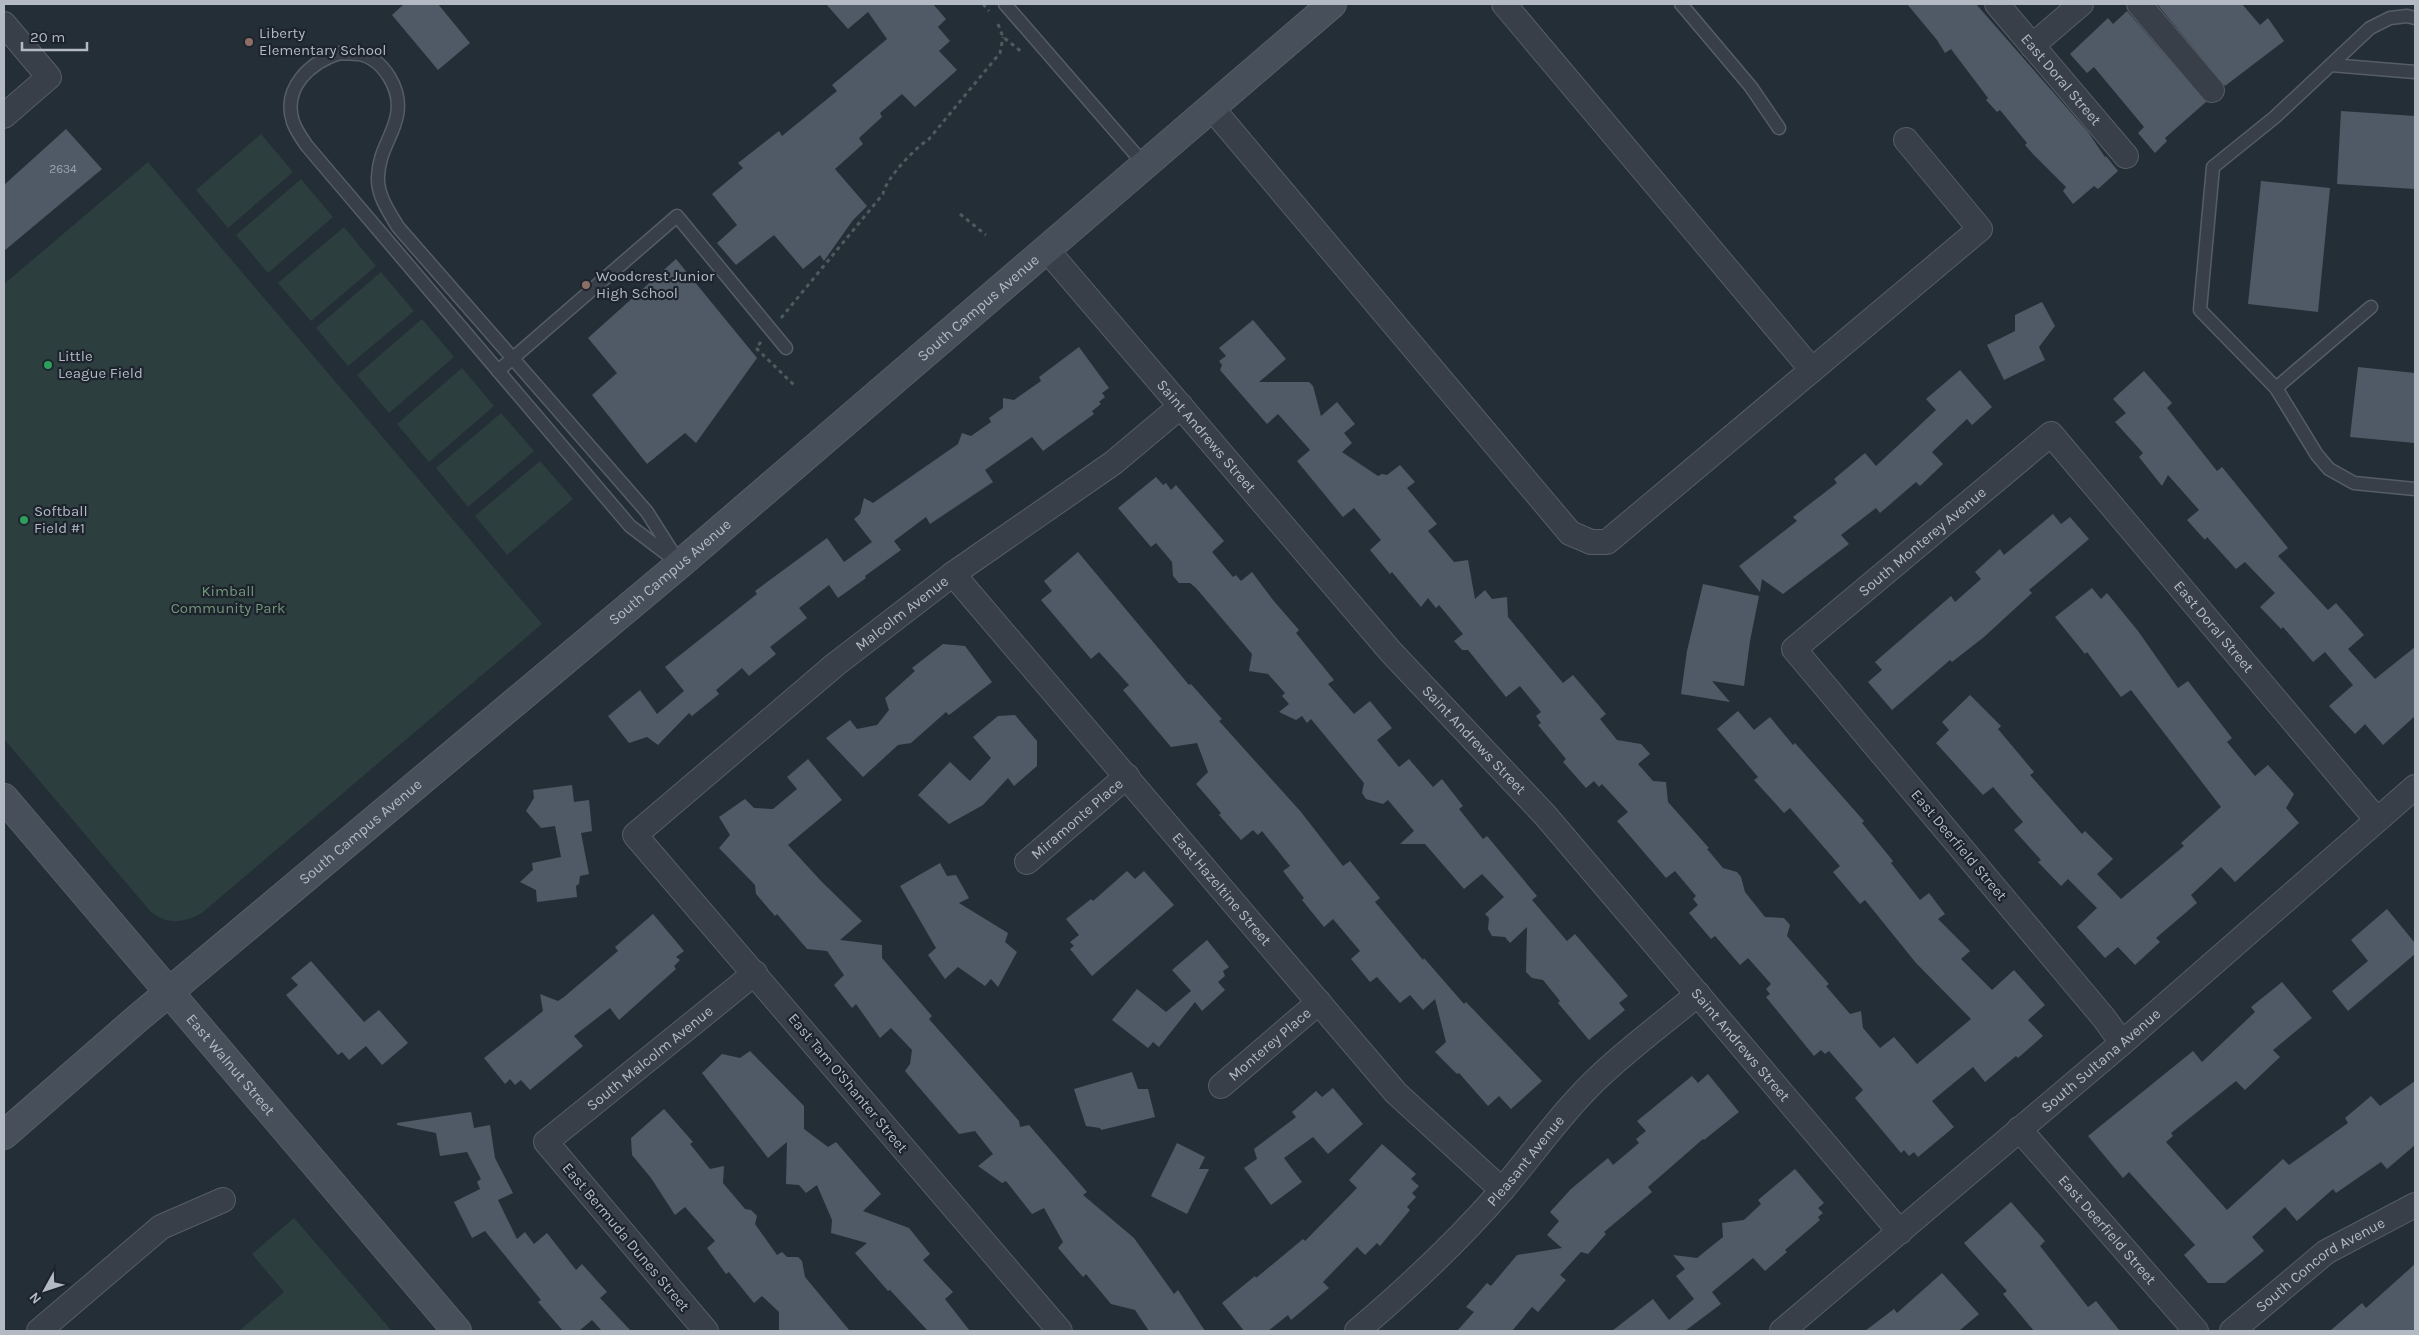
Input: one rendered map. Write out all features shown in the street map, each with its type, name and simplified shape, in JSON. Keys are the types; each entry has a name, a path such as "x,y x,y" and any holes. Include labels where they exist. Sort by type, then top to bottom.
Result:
{"street":[{"name":"South Campus Avenue","path":"4,1135 169,992 680,564 1332,4"},
{"path":"1504,4 1812,370"},
{"name":"East Doral Street","path":"1996,4 2126,156"},
{"path":"2032,46 2082,4"},
{"path":"2139,4 2212,90"},
{"path":"4,24 50,77 4,116"},
{"path":"1211,107 1570,533 1591,542 1607,542 1980,229 1906,140"},
{"name":"Saint Andrews Street","path":"1047,250 1390,652 1545,816 1900,1232"},
{"name":"Malcolm Avenue","path":"635,835 836,664 953,574 1113,463 1181,406"},
{"name":"East Doral Street","path":"2051,434 2377,820"},
{"name":"South Monterey Avenue","path":"1794,649 2051,434"},
{"name":"East Hazeltine Street","path":"953,574 1396,1093 1502,1190"},
{"name":"East Deerfield Street","path":"1794,649 2104,1018 2122,1043"},
{"name":"Miramonte Place","path":"1027,862 1127,776"},
{"name":"South Sultana Avenue","path":"1788,1329 2019,1129 2122,1043 2415,788"},
{"name":"East Walnut Street","path":"4,798 457,1331"},
{"name":"East Tam O'Shanter Street","path":"635,835 1060,1331"},
{"name":"South Malcolm Avenue","path":"546,1142 754,973"},
{"name":"Pleasant Avenue","path":"1357,1331 1415,1280 1502,1190 1567,1112 1602,1074 1698,994"},
{"name":"Monterey Place","path":"1220,1086 1319,1002"},
{"name":"East Deerfield Street","path":"2019,1129 2196,1331"},
{"name":"East Bermuda Dunes Street","path":"546,1142 706,1331"},
{"path":"39,1331 161,1227 223,1200"},
{"name":"South Concord Avenue","path":"2232,1331 2326,1252 2415,1205"}],"lane":[{"path":"1006,4 1144,164"},
{"path":"1681,4 1751,87 1780,128"},
{"path":"2415,18 2397,16 2377,23 2276,117 2212,167 2200,310 2276,388 2317,455 2335,473 2362,484 2415,489"},
{"path":"340,54 360,54 376,61 387,73 396,91 398,113 382,152 378,179 383,202 398,227 647,512 680,564 630,526 306,146 294,123 290,106 296,85 307,70 324,58 340,54"},
{"path":"2330,65 2415,72"},
{"path":"498,371 677,216 786,348"},
{"path":"2276,388 2371,307"}],"path":[{"path":"795,386 756,348 884,194 885,186 920,145 928,139 1000,53 1003,36"},
{"path":"960,214 986,235"}],"green space":[{"path":"261,134 293,172 228,228 196,190"},
{"name":"Kimball Community Park","path":"148,162 542,624 202,913 182,921 163,919 151,912 4,739 4,284"},
{"path":"301,179 333,217 268,273 236,235"},
{"path":"344,227 376,266 311,321 278,283"},
{"path":"381,272 414,311 348,366 316,328"},
{"path":"422,319 454,357 389,413 357,375"},
{"path":"462,368 494,406 429,462 397,424"},
{"path":"501,413 534,451 468,507 436,468"},
{"path":"540,461 573,499 507,555 475,516"},
{"path":"294,1218 392,1331 239,1331 284,1292 252,1254"}],"building":[{"path":"404,4 438,4 470,43 438,70 392,15"},
{"path":"826,4 933,4 946,19 938,27 950,41 939,51 957,70 915,107 902,94 880,113 882,117 859,138 863,144 835,169 867,206 853,220 824,261 820,255 803,269 774,235 736,265 717,243 737,225 712,194 743,168 738,163 779,131 782,136 837,91 832,85 887,39 868,12 848,29"},
{"path":"1907,4 1976,4 2088,132 2105,157 2118,171 2098,189 2094,186 2073,204 2063,191 2066,187 2025,145 2027,143 2000,110 1997,112 1986,100 1988,98 1951,49 1945,53 1937,40"},
{"path":"2157,4 2242,4 2260,25 2268,18 2284,41 2225,86"},
{"path":"2127,11 2206,102 2165,138 2167,141 2155,153 2138,133 2144,127 2094,67 2087,73 2070,54 2108,18 2113,24"},
{"path":"2341,111 2415,116 2415,189 2337,184"},
{"path":"66,129 102,169 4,251 4,185"},
{"path":"2261,181 2330,188 2318,312 2248,304"},
{"path":"676,259 757,358 696,443 685,433 647,464 592,395 617,373 588,338"},
{"path":"2042,302 2055,326 2039,347 2045,360 2004,380 1987,345 2015,331 2015,315"},
{"path":"1253,320 1286,359 1259,382 1309,382 1313,386 1321,416 1337,402 1355,424 1344,433 1352,443 1342,452 1378,476 1382,474 1387,475 1400,465 1415,482 1407,488 1437,524 1428,531 1454,562 1468,560 1475,599 1485,590 1492,599 1507,597 1508,617 1563,683 1573,675 1606,714 1600,719 1617,740 1641,744 1650,754 1638,764 1653,781 1666,782 1668,802 1709,848 1707,849 1723,868 1737,872 1741,877 1745,892 1765,917 1784,918 1790,925 1787,936 1829,984 1826,986 1850,1014 1861,1011 1863,1028 1880,1048 1894,1037 1917,1064 1971,1019 1916,963 1865,900 1860,904 1833,872 1840,866 1790,808 1784,813 1754,780 1758,777 1717,729 1738,711 1754,730 1770,717 1793,745 1795,743 1864,821 1862,823 1893,861 1891,863 1920,900 1929,893 1945,914 1938,919 1970,951 1961,959 1992,990 2014,970 2045,1005 2028,1020 2043,1036 2018,1058 2016,1056 1985,1082 1973,1067 1932,1101 1954,1127 1918,1157 1914,1152 1909,1156 1904,1150 1901,1153 1855,1098 1863,1090 1829,1051 1825,1054 1821,1050 1814,1056 1766,997 1770,994 1766,989 1771,984 1748,958 1740,965 1715,936 1711,939 1689,913 1698,905 1693,899 1696,896 1675,871 1666,878 1617,821 1628,812 1602,784 1599,787 1594,781 1586,788 1563,762 1566,759 1538,725 1541,723 1536,716 1541,712 1520,686 1506,697 1468,650 1462,650 1454,641 1463,634 1439,605 1436,608 1428,598 1421,607 1392,572 1390,574 1370,550 1381,540 1354,508 1343,517 1297,461 1310,450 1278,414 1267,424 1220,370 1222,365 1219,361 1226,356 1219,348"},
{"path":"1079,347 1109,388 1102,393 1105,397 1099,402 1101,404 1092,411 1094,414 1043,451 1032,437 985,470 993,482 930,524 926,517 894,541 901,550 838,598 829,585 799,608 807,618 770,647 776,654 749,676 742,668 716,690 719,694 692,716 689,713 658,745 647,737 629,743 608,716 640,690 657,714 684,691 665,667 757,594 755,591 827,538 844,562 872,542 854,519 860,514 864,498 873,503 958,444 962,433 971,436 991,422 989,418 1003,408 1003,398 1014,400 1041,381 1039,377"},
{"path":"2358,367 2415,373 2415,443 2350,437"},
{"path":"1960,370 1992,407 1972,425 1967,419 1932,452 1943,464 1920,486 1916,482 1880,513 1876,508 1841,535 1849,544 1783,594 1762,579 1760,592 1739,566 1797,521 1793,517 1837,483 1834,479 1865,453 1876,466 1936,410 1926,399"},
{"path":"2144,371 2172,403 2167,408 2217,471 2222,467 2288,548 2278,556 2328,610 2336,603 2364,635 2348,649 2375,679 2415,647 2415,716 2383,745 2365,724 2355,734 2329,706 2353,685 2325,652 2313,662 2283,627 2281,629 2260,607 2275,593 2245,562 2236,569 2207,537 2205,540 2187,520 2199,510 2168,475 2162,486 2139,457 2143,453 2115,422 2126,413 2113,399"},
{"path":"1156,477 1163,485 1166,483 1171,490 1176,485 1224,541 1212,552 1233,577 1236,575 1241,581 1252,572 1299,630 1296,633 1334,680 1328,684 1354,714 1370,701 1392,728 1377,740 1399,767 1409,759 1433,787 1442,779 1463,806 1459,809 1483,839 1487,836 1537,896 1532,900 1567,941 1575,934 1628,996 1619,1003 1625,1010 1589,1040 1558,1003 1560,1001 1543,980 1532,978 1526,972 1527,927 1510,943 1505,937 1492,936 1488,929 1489,918 1485,914 1504,897 1482,874 1464,889 1425,844 1400,844 1414,831 1388,800 1383,804 1366,799 1362,793 1364,783 1311,719 1307,723 1302,716 1296,720 1279,712 1289,704 1282,696 1285,693 1268,674 1249,671 1252,654 1196,588 1190,583 1179,583 1173,576 1172,562 1156,543 1151,547 1118,508"},
{"path":"2053,514 2061,524 2070,517 2089,539 2029,590 2032,593 1984,637 1952,662 1950,660 1892,710 1868,682 1882,670 1875,662 1951,596 1955,602 1981,579 1975,572 2000,549 2004,555"},
{"path":"1078,552 1189,685 1191,684 1222,719 1219,721 1301,812 1343,866 1350,861 1380,898 1375,902 1423,960 1424,958 1464,1004 1466,1002 1542,1081 1511,1109 1499,1096 1488,1106 1459,1073 1457,1074 1435,1052 1446,1042 1435,999 1423,1010 1410,995 1400,1003 1377,977 1370,982 1351,959 1360,951 1333,919 1324,927 1302,900 1304,898 1283,871 1290,866 1262,831 1258,835 1253,830 1241,840 1196,784 1208,772 1197,743 1171,747 1123,690 1129,685 1099,652 1091,659 1041,600 1052,591 1044,581"},
{"path":"1703,584 1759,596 1744,686 1712,681 1730,702 1681,694 1687,651"},
{"path":"2092,588 2101,599 2107,593 2138,631 2178,688 2188,681 2232,738 2227,742 2255,776 2268,765 2294,794 2286,808 2299,823 2235,882 2221,867 2191,895 2197,903 2156,938 2160,942 2135,965 2118,947 2105,958 2077,927 2097,908 2068,879 2061,886 2038,862 2041,860 2014,830 2023,822 1993,787 1983,795 1936,743 1949,730 1942,722 1970,695 2001,726 1998,729 2034,772 2030,775 2082,834 2085,831 2113,859 2097,874 2121,899 2184,846 2181,843 2221,807 2131,690 2121,697 2087,652 2085,654 2055,617"},
{"path":"943,644 965,646 992,682 949,715 946,712 911,743 898,745 863,777 826,738 850,720 857,729 877,725 889,710 885,698 915,671 912,668"},
{"path":"1015,715 1037,741 1037,766 1014,786 1008,778 983,805 949,824 918,795 950,762 970,781 991,758 973,737 998,716"},
{"path":"808,759 842,800 788,845 862,921 840,940 882,945 882,958 932,1016 929,1019 1019,1121 1020,1127 1029,1125 1087,1192 1083,1195 1134,1238 1174,1294 1178,1290 1205,1331 1149,1331 1135,1310 1111,1304 1086,1274 1083,1277 1058,1248 1063,1242 1044,1208 1032,1214 1006,1181 1002,1183 978,1166 993,1154 975,1131 959,1134 905,1071 910,1064 912,1050 891,1028 880,1038 856,1004 852,1008 834,985 844,975 827,951 807,949 777,914 775,916 756,894 755,885 719,848 730,835 719,817 745,799 754,808 773,809 797,789 787,777"},
{"path":"572,785 574,802 589,800 592,831 581,833 589,874 580,876 579,884 576,886 577,897 537,902 536,890 520,882 533,870 532,863 561,857 555,826 541,828 526,811 534,798 533,790"},
{"path":"940,863 947,876 956,875 969,898 959,903 1008,933 1005,942 1017,952 998,987 991,979 985,986 958,967 945,979 928,955 936,948 900,886"},
{"path":"1127,871 1135,879 1144,871 1174,905 1092,976 1070,949 1074,946 1070,942 1079,935 1066,919 1091,899 1093,901"},
{"path":"2387,909 2415,943 2415,954 2348,1011 2332,991 2368,961 2351,940"},
{"path":"653,914 684,951 676,957 680,960 674,966 676,969 619,1020 610,1008 574,1036 583,1046 530,1090 521,1080 515,1085 510,1079 505,1084 484,1058 543,1011 540,994 558,1001 564,997 618,951 615,947"},
{"path":"1207,940 1229,967 1223,971 1225,976 1218,982 1225,990 1202,1011 1195,1002 1159,1047 1153,1042 1148,1048 1112,1020 1137,989 1166,1012 1191,991 1172,970"},
{"path":"311,961 364,1022 379,1010 408,1043 382,1065 366,1046 349,1060 342,1052 338,1055 286,995 298,985 291,978"},
{"path":"2282,982 2312,1018 2273,1050 2280,1057 2245,1090 2236,1081 2171,1133 2173,1136 2166,1142 2227,1210 2283,1159 2289,1165 2348,1123 2345,1118 2371,1096 2380,1106 2415,1081 2415,1145 2387,1169 2381,1162 2336,1193 2333,1189 2297,1221 2285,1207 2252,1237 2264,1251 2225,1283 2208,1283 2184,1255 2195,1245 2129,1172 2123,1178 2088,1136 2193,1051 2202,1062 2255,1012 2251,1007"},
{"path":"750,1051 804,1106 804,1129 828,1147 836,1142 881,1194 863,1211 909,1228 930,1254 923,1260 953,1292 945,1299 970,1331 928,1331 890,1290 888,1291 855,1253 867,1243 831,1233 832,1220 817,1185 806,1193 799,1185 786,1184 787,1142 768,1158 702,1073 722,1054 740,1058"},
{"path":"1132,1072 1138,1089 1148,1089 1155,1117 1101,1130 1100,1128 1086,1126 1074,1089"},
{"path":"1708,1074 1739,1112 1703,1139 1648,1187 1652,1192 1604,1232 1606,1234 1588,1254 1581,1252 1560,1275 1566,1280 1538,1312 1532,1307 1512,1331 1457,1331 1474,1312 1466,1307 1487,1283 1491,1286 1517,1255 1562,1248 1547,1235 1559,1221 1550,1212 1571,1189 1608,1158 1613,1165 1639,1143 1636,1139 1646,1131 1637,1121 1692,1076 1698,1083"},
{"path":"1333,1088 1363,1124 1328,1154 1313,1137 1284,1158 1302,1182 1271,1205 1244,1168 1257,1159 1254,1149 1296,1117 1292,1112 1316,1091 1322,1097"},
{"path":"664,1109 693,1142 690,1144 710,1169 724,1166 723,1183 745,1209 751,1210 757,1216 755,1224 777,1255 782,1252 787,1257 798,1257 802,1261 805,1277 850,1331 779,1331 779,1312 762,1296 754,1303 729,1272 726,1274 707,1248 715,1241 685,1207 675,1215 651,1178 632,1155 631,1138"},
{"path":"471,1112 474,1128 490,1125 495,1158 513,1193 498,1200 517,1239 525,1232 534,1244 547,1233 576,1270 582,1264 607,1292 600,1298 631,1331 602,1331 592,1320 579,1331 563,1331 538,1302 541,1300 485,1231 472,1238 454,1202 480,1189 477,1182 481,1179 467,1152 440,1156 436,1133 397,1125 397,1123"},
{"path":"1177,1143 1205,1157 1199,1169 1209,1169 1187,1214 1151,1196"},
{"path":"1382,1144 1416,1174 1411,1179 1419,1186 1412,1193 1416,1197 1407,1207 1410,1210 1380,1246 1377,1243 1365,1255 1357,1247 1323,1282 1329,1288 1291,1320 1288,1315 1268,1331 1244,1331 1222,1303 1303,1239 1305,1241 1357,1188 1349,1180"},
{"path":"1795,1169 1824,1203 1818,1208 1823,1213 1818,1217 1820,1220 1785,1250 1787,1252 1765,1271 1753,1258 1712,1292 1721,1304 1685,1331 1612,1331 1653,1299 1669,1320 1694,1299 1676,1276 1685,1269 1673,1255 1697,1258 1723,1237 1722,1223 1744,1220 1761,1204 1758,1200"},
{"path":"2011,1202 2045,1241 2040,1246 2088,1307 2096,1301 2120,1331 2034,1331 2003,1294 2007,1291 1964,1243"},
{"path":"2415,1264 2415,1331 2330,1331 2362,1303 2366,1308"},
{"path":"1942,1273 1979,1314 1959,1331 1865,1331 1894,1309 1897,1313"}],"place":[{"name":"Liberty Elementary School","path":"249,42"},
{"name":"Woodcrest Junior High School","path":"586,285"},
{"name":"Little League Field","path":"48,365"},
{"name":"Softball Field #1","path":"24,520"}]}
